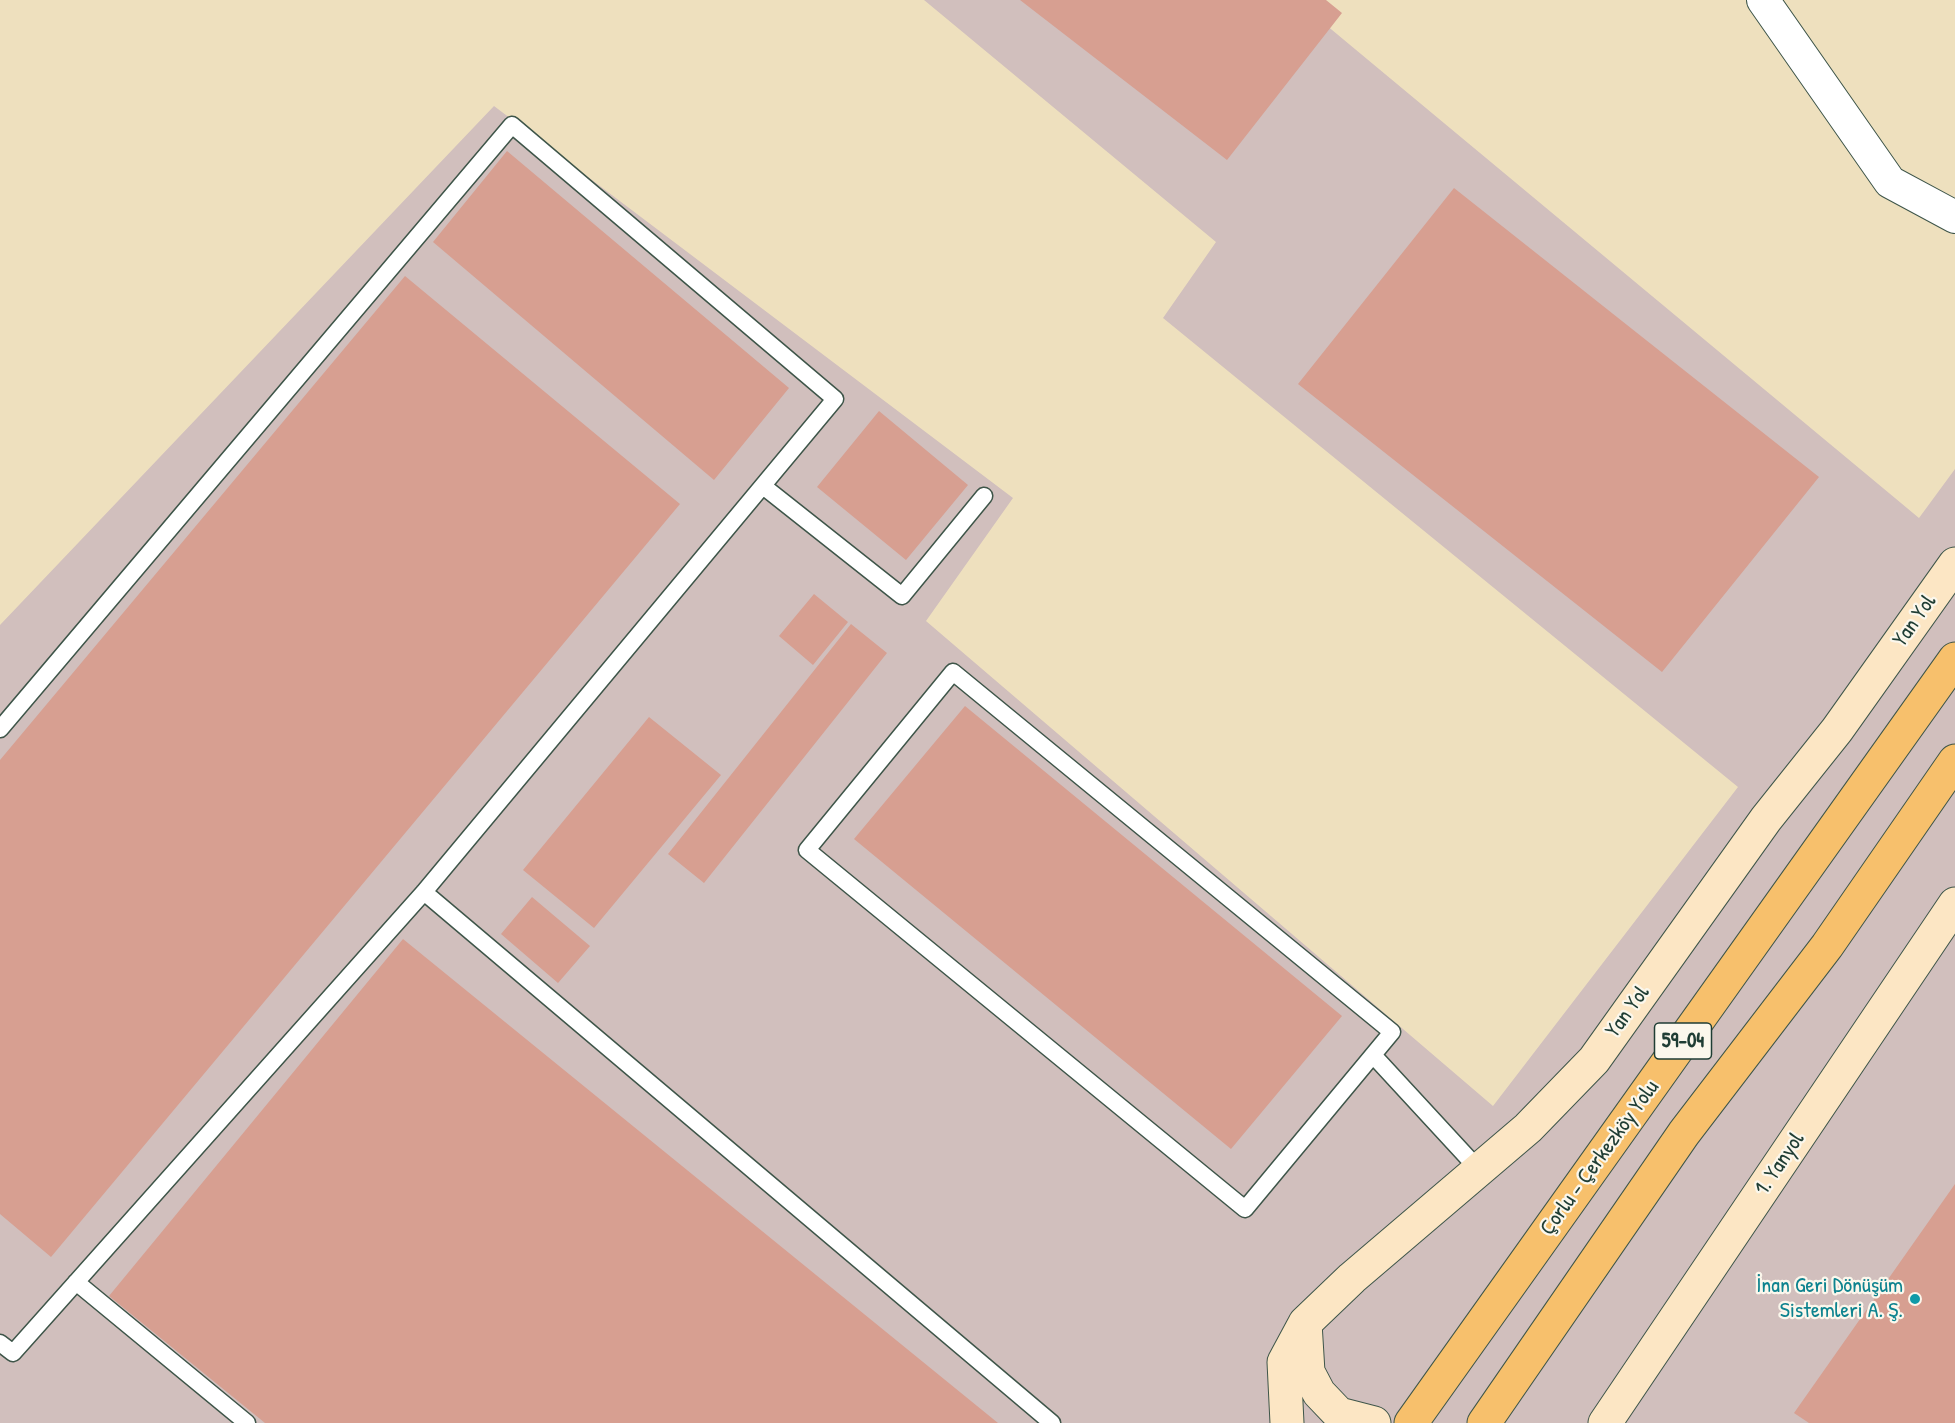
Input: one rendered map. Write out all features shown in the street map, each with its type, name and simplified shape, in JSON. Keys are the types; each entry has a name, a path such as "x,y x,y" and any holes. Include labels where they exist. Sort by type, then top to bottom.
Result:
{"main road":[{"name":"Yan Yol","path":"1287,1423 1284,1362 1305,1323 1352,1278 1528,1128 1594,1060 1766,819 1838,730 1955,564"},
{"name":"Çorlu - Çerkezköy Yolu","path":"1402,1422 1955,659"},
{"name":"59-04","path":"1484,1423 1684,1133 1827,946 1955,761"},
{"name":"1. Yanyol","path":"1605,1423 1955,904"},
{"path":"1305,1323 1308,1372 1319,1393 1339,1414 1374,1423"}],"street":[{"path":"1763,0 1890,182 1955,217"}],"lane":[{"path":"0,729 512,125 835,399 424,892 13,1353 0,1343"},
{"path":"763,486 902,596 984,496"},
{"path":"954,672 1392,1032 1373,1055 1245,1209 807,850 954,672"},
{"path":"424,892 1052,1423"},
{"path":"1373,1055 1480,1170"},
{"path":"76,1282 247,1423"}],"shaded area":[{"path":"924,0 1296,0 1919,518 1955,469 1955,1423 0,1423 0,625 494,106 1013,498 926,621 1493,1106 1738,787 1163,318 1216,242"}],"building":[{"path":"1020,0 1326,0 1342,13 1227,160"},
{"path":"507,151 789,388 714,480 433,242"},
{"path":"1454,188 1819,477 1662,672 1298,384"},
{"path":"405,276 680,504 51,1257 0,1214 0,760"},
{"path":"879,411 968,485 906,560 817,487"},
{"path":"814,594 848,622 813,665 779,636"},
{"path":"851,624 887,653 704,883 668,854"},
{"path":"965,706 1342,1016 1231,1149 854,839"},
{"path":"649,717 721,775 594,928 523,870"},
{"path":"532,897 590,946 558,983 501,934"},
{"path":"403,939 998,1423 265,1423 109,1296"},
{"name":"İnan Geri Dönüşüm Sistemleri A. Ş.","path":"1955,1184 1955,1423 1809,1423 1794,1413"}],"place":[{"name":"İnan Geri Dönüşüm Sistemleri A. Ş.","path":"1915,1299"}]}
